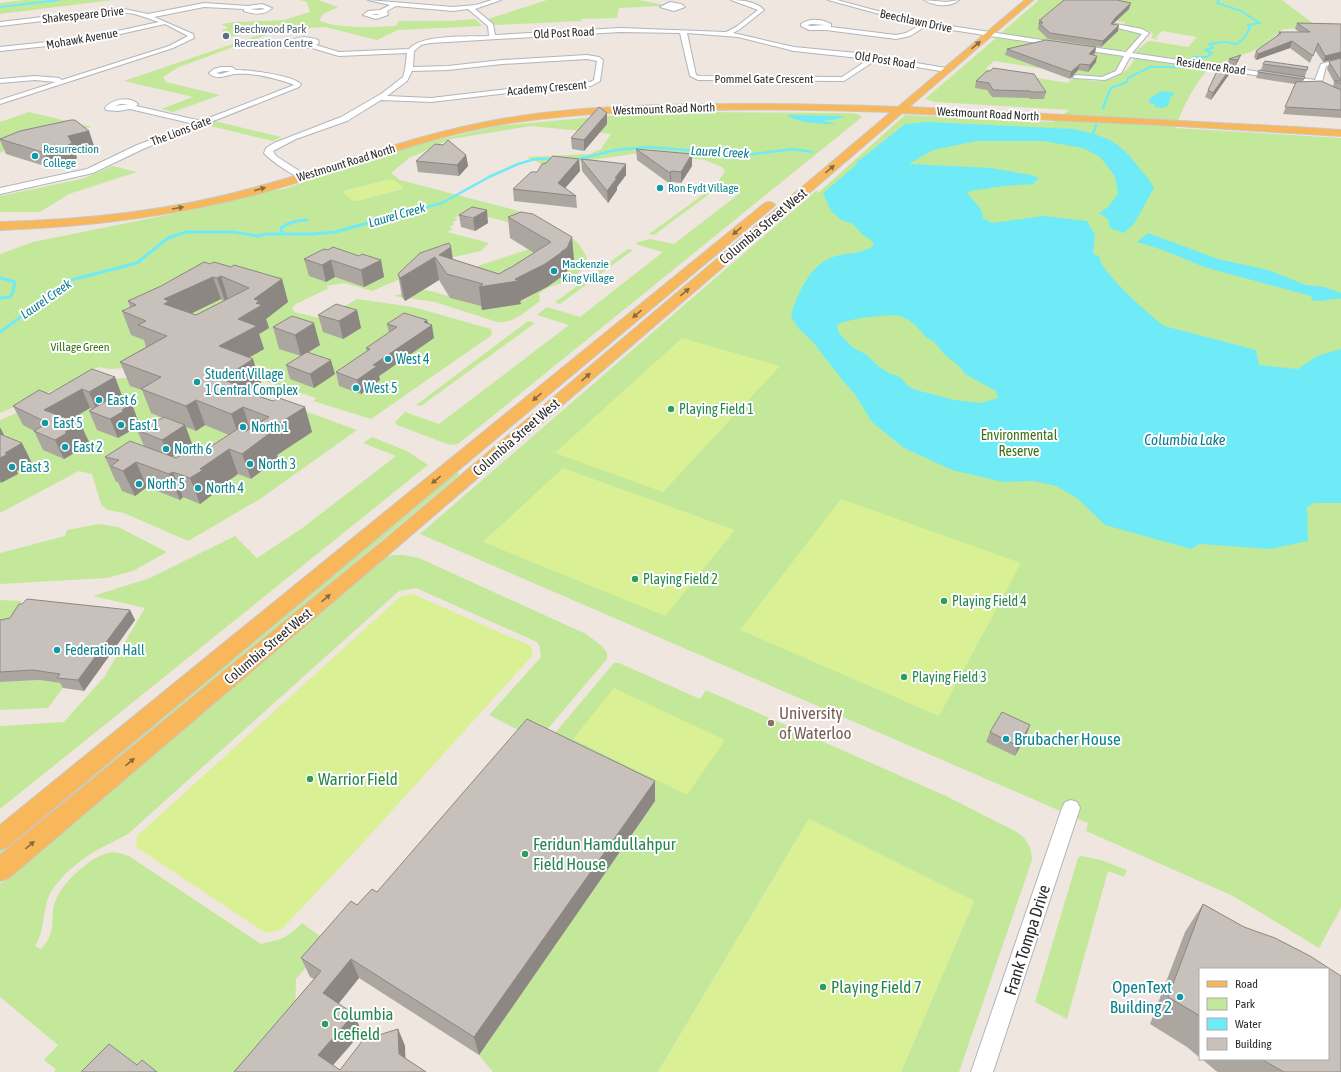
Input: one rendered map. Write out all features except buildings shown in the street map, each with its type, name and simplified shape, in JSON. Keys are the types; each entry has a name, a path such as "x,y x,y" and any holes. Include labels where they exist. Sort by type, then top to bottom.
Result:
{"main road":[{"path":"924,78 1018,0"},
{"name":"Columbia Street West","path":"0,839 896,107 946,70 1029,0"},
{"name":"Columbia Street West","path":"0,870 389,545 826,172 896,107 912,88"},
{"name":"Westmount Road North","path":"0,216 77,214 126,208 196,196 391,142 465,124 523,114 583,108 735,102 811,102 1341,132"},
{"name":"Westmount Road North","path":"0,226 84,222 143,215 222,199 439,135 473,127 528,118 578,113 660,108 771,106 896,107 1341,128"}],"street":[{"path":"371,0 448,9 470,8 498,0"},
{"path":"381,12 404,0"},
{"path":"728,33 738,28 761,10 734,0"},
{"name":"Beechlawn Drive","path":"831,0 924,25 979,33"},
{"path":"842,3 856,0"},
{"path":"926,0 944,4 951,3 956,0"},
{"path":"673,4 685,1"},
{"path":"148,16 204,5 221,4 248,8"},
{"path":"470,8 491,25 492,36"},
{"name":"Shakespeare Drive","path":"0,24 120,10 148,16 191,35 191,38 171,47 64,81"},
{"name":"Mohawk Avenue","path":"0,49 78,41 163,23"},
{"path":"826,28 900,37 908,35 924,25"},
{"path":"1076,77 1097,80 1113,75 1121,70 1128,54 1146,33 1140,30 1116,26"},
{"name":"Old Post Road","path":"410,51 414,46 429,41 492,36 620,30 682,31 728,33 794,49 875,58 946,70"},
{"name":"Pommel Gate Crescent","path":"682,31 693,76 698,78 844,79 875,58"},
{"name":"Residence Road","path":"979,33 1318,82 1324,88 1341,96"},
{"path":"303,176 273,158 268,153 269,150 286,141 350,116 396,86 406,78 409,69 410,51 340,54 330,53 309,46"},
{"name":"Academy Crescent","path":"378,98 431,100 534,88 594,84 598,81 600,60 598,58 587,57 502,62 448,68 409,69"},
{"path":"1318,82 1323,65 1330,62 1341,61"},
{"name":"The Lions Gate","path":"0,191 90,171 140,147 297,86 298,84 244,72 234,72"},
{"path":"0,81 35,78 64,81"},
{"path":"0,102 64,81"},
{"path":"130,107 200,123"},
{"name":"Frank Tompa Drive","path":"982,1072 1071,808"}],"green space":[{"path":"24,0 113,0 0,14 0,3"},
{"path":"300,0 318,0 338,7 323,14 319,21 328,24 357,27 377,27 396,26 399,21 450,21 475,19 482,26 398,30 377,40 325,27 280,30 179,67 163,77 166,82 220,95 173,112 161,109 193,97 124,81 259,35 257,32 229,37 222,30 228,28 221,24 284,20 310,12 307,2"},
{"path":"547,0 639,0 664,5 619,8 617,18 580,19 582,21 495,25 488,19"},
{"name":"Environmental Reserve","path":"1039,0 1282,0 1314,24 1301,28 1283,29 1260,48 1213,65 1196,86 1186,103 1175,128 1341,138 1341,908 1319,948 1233,896 1086,831 1088,823 420,534 817,190 818,193 905,115 1053,122 1069,110 935,102 925,99 996,38 1117,54 1123,57 1114,71 1109,75 1097,78 1075,76 1076,74 994,61 985,69 1068,83 1072,78 1104,81 1116,77 1126,70 1136,58 1176,60 1135,52 1147,42 1151,41 1188,47 1197,37 1162,31 1155,38 1158,39 1157,40 1151,38 1153,35 1151,32 1125,26 1123,25 1125,22 1051,12 1044,18 1142,32 1143,35 1127,50 1119,51 1000,34"},
{"path":"29,112 92,127 21,143 0,153 0,122"},
{"name":"Village Green","path":"695,112 847,113 858,114 862,117 458,444 450,445 397,425 395,422 405,412 439,424 569,325 537,315 547,307 580,317 663,252 636,244 638,242 650,239 674,244 740,193 718,188 716,185 725,171 722,167 705,160 639,153 578,162 541,164 527,157 590,154 601,149 611,134 531,126 451,139 409,158 391,173 400,180 526,213 511,223 490,217 468,214 461,215 454,218 458,219 452,223 455,224 449,227 453,229 447,232 489,243 481,251 450,258 372,291 344,283 326,286 329,288 296,304 292,308 294,312 320,318 328,316 357,299 413,307 491,329 492,335 371,419 313,401 316,398 264,381 278,372 133,368 110,369 98,367 61,387 0,413 0,254 33,242 196,209 264,192 284,189 411,146 497,126 605,116","holes":["387,180 402,189 356,201 344,191"]},
{"path":"214,121 282,137 273,141 206,125"},
{"path":"113,166 137,172 69,194 40,212 0,212 0,196 82,179"},
{"path":"387,180 394,180 403,188 356,201 352,200 343,193 346,191"},
{"path":"708,191 712,192 654,235 649,234"},
{"path":"540,219 561,230 574,240 580,246 587,259 582,268 572,279 546,289 539,294 540,301 515,319 497,322 435,302 394,296 417,289 431,291 472,304 498,308 510,306 520,300 524,300 564,275"},
{"path":"530,249 535,254 524,284 474,267"},
{"path":"628,249 633,250 560,304 555,302"},
{"path":"528,321 535,323 421,406 416,405"},
{"name":"Playing Field 1","path":"682,338 780,366 663,492 555,453"},
{"path":"245,360 278,372 261,383 228,370"},
{"path":"124,378 140,380 170,401 151,413 167,419 280,402 357,430 260,499 188,541 124,513 107,510 101,504 92,474 79,471 0,513 0,420 77,387 100,381"},
{"path":"372,437 407,451 428,465 0,809 0,726 64,722 105,676 145,608 93,596 150,578 235,536 257,558 301,529 396,456 363,443"},
{"name":"Playing Field 2","path":"563,468 735,530 665,616 483,542"},
{"path":"456,472 459,474 458,476 0,861 0,849 452,473"},
{"path":"841,499 1021,563 939,716 740,630"},
{"path":"99,524 118,527 167,552 133,571 107,578 0,584 0,553 65,536 67,530"},
{"path":"393,555 404,555 419,558 586,634 602,646 607,653 607,659 545,732 524,733 489,715 541,657 540,648 537,642 416,588 399,591 128,834 86,857 64,875 49,896 42,928 35,946 41,949 47,942 52,929 54,904 57,897 66,884 79,870 101,855 111,852 129,856 261,944 284,938 302,923 328,942 296,979 295,1014 246,1072 54,1072 56,1069 44,1060 58,1045 0,997 0,884 381,558"},
{"name":"Warrior Field","path":"413,594 531,646 533,655 361,845 282,929 266,933 136,847 137,836 401,596"},
{"path":"0,600 22,601 12,618 0,622"},
{"path":"614,663 619,663 700,699 706,690 946,796 1017,832 1024,838 1030,848 1032,860 959,1072 901,1072 974,901 809,819 658,1072 493,1072 479,1055 655,801 544,746"},
{"path":"39,680 66,684 48,708 0,710 0,682"},
{"path":"614,688 725,740 687,795 573,739"},
{"name":"Playing Field 7","path":"809,819 974,901 901,1072 658,1072"},
{"path":"1081,856 1101,860 1127,870 1124,877 1108,871 1067,1019 1035,1002 1078,858"}],"water":[{"path":"1162,91 1175,93 1170,98 1168,106 1162,108 1154,107 1156,105 1149,103 1150,98"},
{"path":"787,115 844,117 824,121 836,124 825,124 795,120"},
{"name":"Columbia Lake","path":"927,122 1073,129 1109,140 1123,149 1130,156 1154,188 1134,224 1124,233 1110,228 1108,219 1099,213 1108,207 1118,194 1115,176 1100,157 1083,148 1043,141 977,141 933,150 909,164 991,168 1031,175 1039,178 1033,184 1004,186 970,191 967,193 981,209 983,218 992,223 1043,216 1087,221 1095,235 1093,254 1099,256 1102,263 1116,282 1148,313 1164,326 1256,350 1259,365 1298,369 1317,356 1341,349 1341,503 1314,503 1307,507 1308,541 1270,549 1200,544 1191,549 1105,525 1077,498 1056,486 1034,481 1003,482 952,470 904,448 872,422 854,393 813,342 798,328 791,316 801,289 812,272 819,265 827,259 860,252 874,245 872,241 862,234 853,224 841,220 831,211 823,193 856,165 857,161 905,124","holes":["897,315 909,320 926,337 934,342 944,354 961,368 965,374 996,391 998,398 981,403 954,400 916,390 908,386 900,377 879,367 867,355 852,347 839,333 837,328 838,324 868,317"]},
{"path":"1148,233 1218,259 1268,270 1306,285 1324,287 1341,293 1341,299 1319,301 1312,300 1311,296 1204,267 1163,250 1137,242"}],"waterway":[{"path":"0,7 59,0"},
{"path":"1193,60 1193,57 1207,57 1212,53 1205,50 1213,48 1209,44 1225,42 1237,44 1244,38 1250,28 1248,25 1260,23 1241,11 1217,3 1219,0"},
{"path":"1109,93 1111,88 1127,82 1128,78 1150,67 1183,67"},
{"path":"1103,108 1109,92"},
{"path":"1093,133 1096,125"},
{"name":"Laurel Creek","path":"575,160 616,150 648,147 746,155 793,149 812,152"},
{"name":"Laurel Creek","path":"416,210 442,203 489,177 518,164 535,159 554,159"},
{"name":"Laurel Creek","path":"0,332 71,280 137,263 168,238 186,232 233,232 257,236 267,234 313,234 335,232 419,209"},
{"path":"282,233 281,228 287,224 307,220"},
{"path":"0,278 15,282 13,292 10,297 0,298"}],"place":[{"name":"Beechwood Park Recreation Centre","path":"226,36"},
{"name":"Resurrection College","path":"35,156"},
{"name":"Ron Eydt Village","path":"660,188"},
{"name":"Mackenzie King Village","path":"554,271"},
{"name":"West 4","path":"388,359"},
{"name":"Student Village 1 Central Complex","path":"197,382"},
{"name":"West 5","path":"356,388"},
{"name":"East 6","path":"99,400"},
{"name":"Playing Field 1","path":"671,409"},
{"name":"East 5","path":"45,423"},
{"name":"East 1","path":"121,425"},
{"name":"North 1","path":"243,427"},
{"name":"East 2","path":"65,447"},
{"name":"North 6","path":"166,449"},
{"name":"North 3","path":"250,464"},
{"name":"East 3","path":"12,467"},
{"name":"North 5","path":"139,484"},
{"name":"North 4","path":"198,488"},
{"name":"Playing Field 2","path":"635,579"},
{"name":"Playing Field 4","path":"944,601"},
{"name":"Federation Hall","path":"57,650"},
{"name":"Playing Field 3","path":"904,677"},
{"name":"University of Waterloo","path":"771,723"},
{"name":"Brubacher House","path":"1006,739"},
{"name":"Warrior Field","path":"310,779"},
{"name":"Feridun Hamdullahpur Field House","path":"525,854"},
{"name":"Playing Field 7","path":"823,987"},
{"name":"OpenText Building 2","path":"1180,997"},
{"name":"Columbia Icefield","path":"325,1024"}]}
